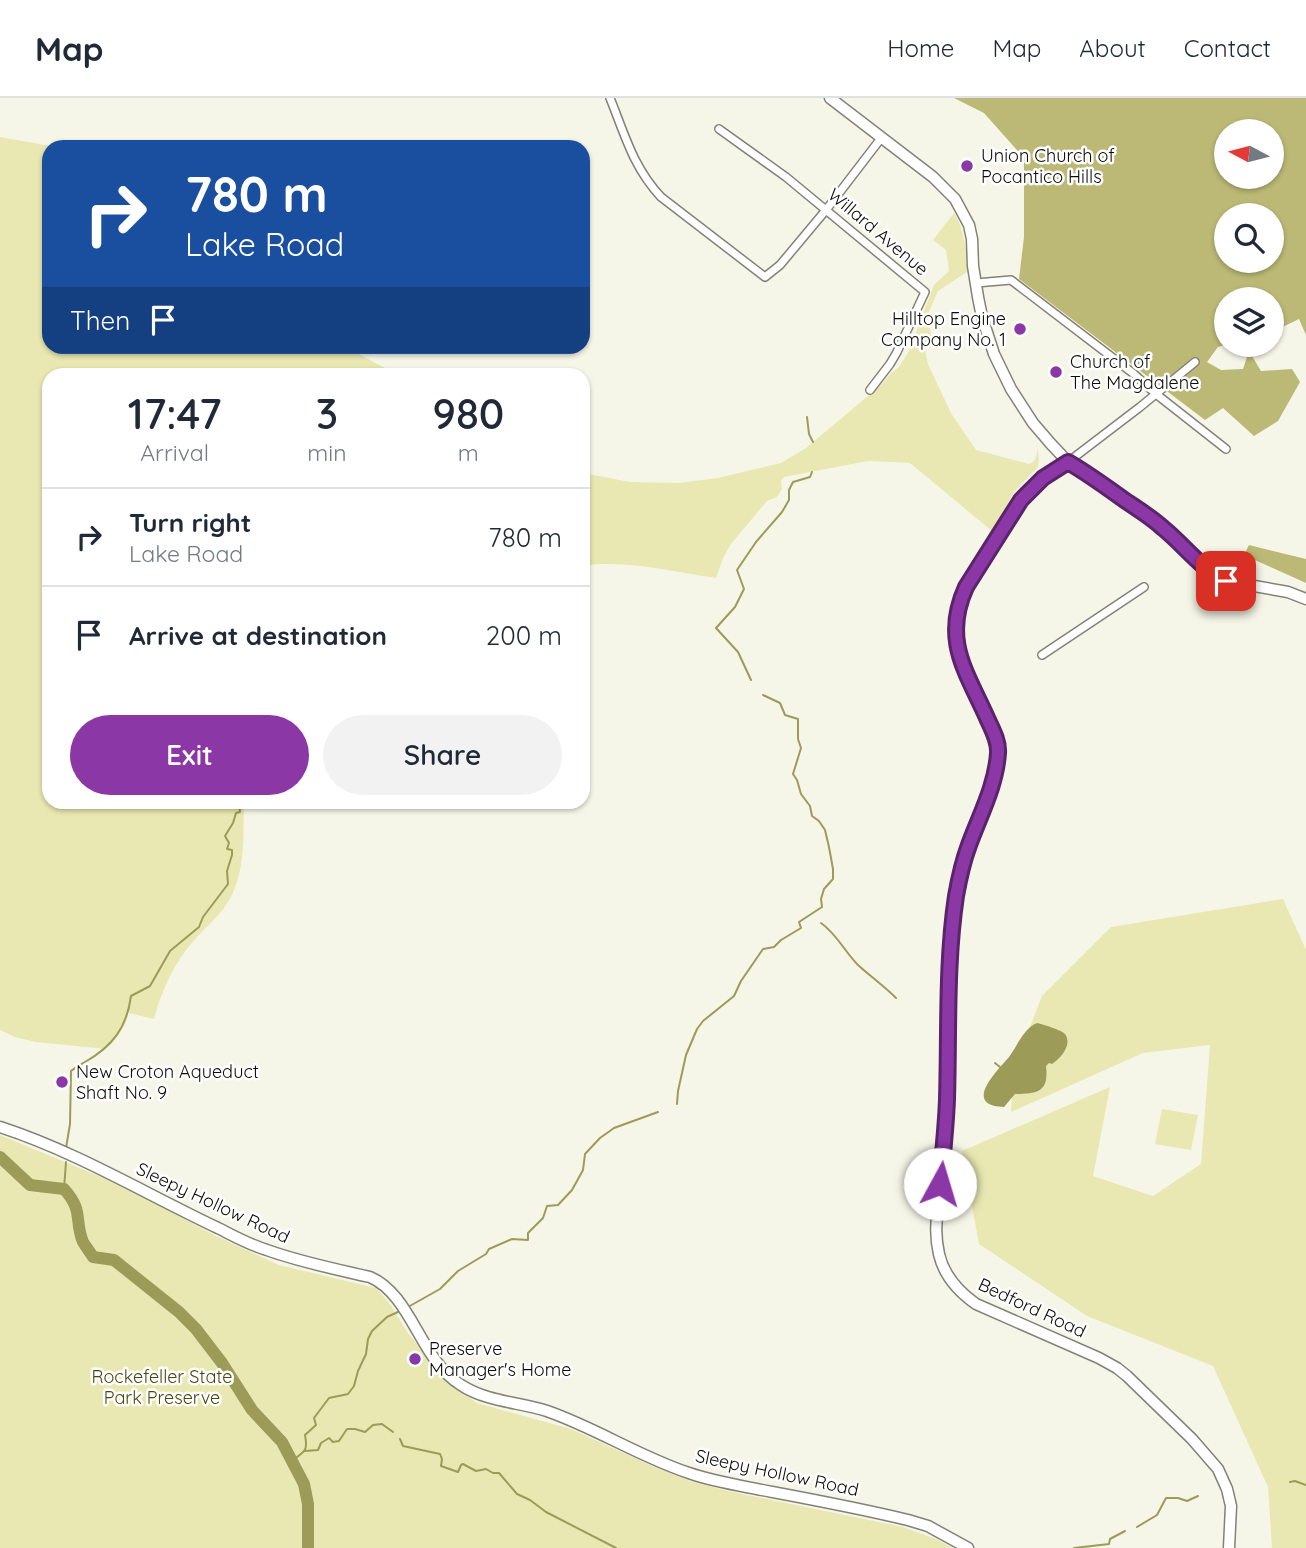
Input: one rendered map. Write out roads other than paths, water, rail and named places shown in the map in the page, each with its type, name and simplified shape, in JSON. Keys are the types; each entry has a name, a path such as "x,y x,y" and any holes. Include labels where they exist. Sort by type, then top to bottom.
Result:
{"main road":[{"path":"830,98 933,177 955,199 972,239 973,266 982,317 1002,373 1033,423 1068,462 1160,525 1214,576 1233,583 1288,592 1306,599"},
{"name":"Bedford Road","path":"1068,462 1043,478 1021,500 966,587 958,607 955,631 960,659 994,733 998,753 993,780 968,847 956,893 950,941 945,1141 935,1228 940,1258 950,1279 962,1294 976,1304 1117,1368 1192,1438 1218,1469 1227,1489 1231,1506 1229,1548"},
{"name":"Sleepy Hollow Road","path":"0,1127 92,1165 265,1250 378,1280 389,1289 431,1356 453,1379 473,1391 545,1410 693,1474 908,1520 936,1530 968,1548"}],"street":[{"path":"610,98 640,171 661,197 765,277 780,265 826,210 882,137"},
{"name":"Willard Avenue","path":"719,130 786,177 925,292 897,352 870,390"},
{"path":"976,283 1011,280 1134,374 1226,449"},
{"path":"1068,462 1195,362"},
{"path":"1042,655 1144,587"}],"waterway":[{"path":"807,417 813,442"},
{"path":"751,680 738,652 716,628 735,607 744,589 737,570 756,542 782,512 789,500 789,490 793,482 810,477 812,472"},
{"path":"677,1104 686,1055 697,1029 734,996 763,949 774,947 801,928 799,922 822,907 824,889 833,879 825,830 812,816 810,806 801,794 793,774 801,748 798,719 785,715 780,703 763,695"},
{"path":"66,1148 70,1124 71,1071 95,1056 117,1035 126,1017 131,996 150,986 170,951 199,927 203,917 228,884 227,871 232,850 227,849 229,843 225,836 240,809"},
{"path":"821,923 858,965 896,998"},
{"path":"995,1063 1000,1067"},
{"path":"408,1307 440,1289 458,1271 486,1254 489,1249 512,1239 528,1240 528,1233 543,1218 547,1206 558,1205 572,1190 583,1170 585,1154 600,1138 614,1128 658,1112"},
{"path":"0,1157 30,1185 64,1189 74,1203 80,1234 93,1257 114,1260 196,1329 252,1410 282,1442 304,1484 308,1504 308,1548"},
{"path":"64,1189 66,1162"},
{"path":"293,1460 305,1450 305,1435 316,1425 314,1418 329,1398 348,1394 354,1386 372,1331 387,1317 400,1311"},
{"path":"305,1451 318,1450 321,1443 329,1438 333,1442 339,1441 347,1429 365,1432 373,1425 382,1424 393,1432"},
{"path":"400,1439 403,1446 440,1454 441,1466 458,1472 463,1464 476,1471 486,1469 499,1473 517,1494 616,1548"},
{"path":"1290,1482 1306,1485"},
{"path":"1137,1527 1157,1515 1166,1498 1187,1501 1198,1496"},
{"path":"1074,1548 1109,1544 1110,1539 1125,1531"}],"place":[{"name":"Union Church of Pocantico Hills","path":"967,166"},
{"name":"Hilltop Engine Company No. 1","path":"1020,329"},
{"name":"Church of The Magdalene","path":"1056,372"},
{"name":"New Croton Aqueduct Shaft No. 9","path":"62,1082"},
{"name":"Preserve Manager's Home","path":"415,1359"}],"park label":[{"name":"Rockefeller State Park Preserve","path":"162,1387"}]}
